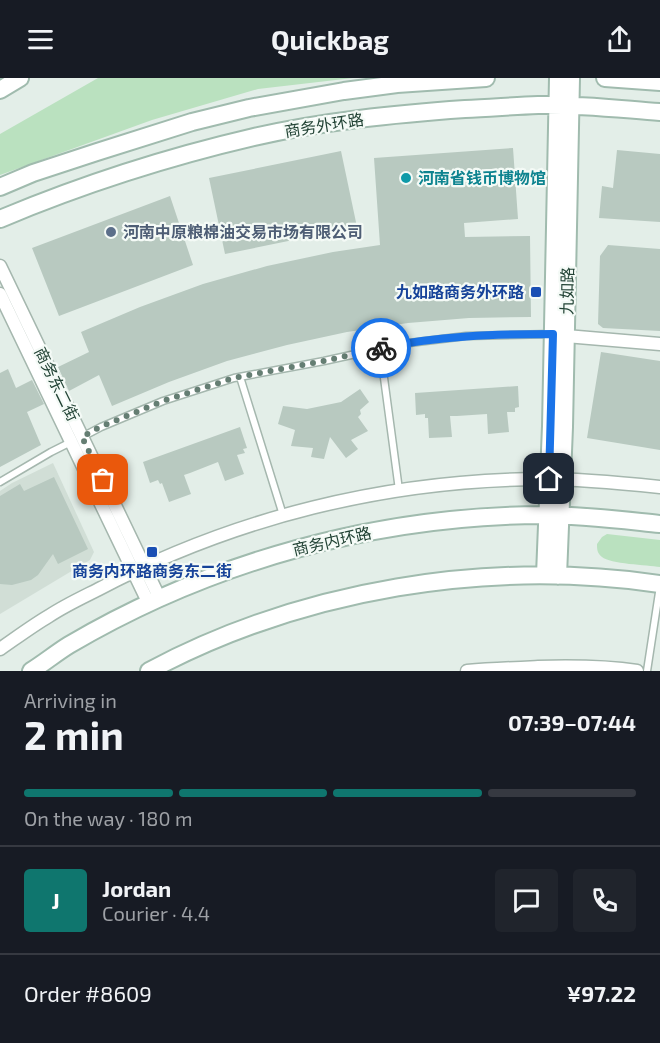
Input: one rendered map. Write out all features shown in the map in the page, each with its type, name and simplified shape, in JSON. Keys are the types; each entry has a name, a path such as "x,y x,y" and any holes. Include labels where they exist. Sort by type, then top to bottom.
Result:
{"street":[{"path":"0,90 20,78"},
{"name":"商务外环路","path":"0,187 33,173 151,135 249,108 397,84 486,78"},
{"name":"九如路","path":"558,78 564,106"},
{"name":"九如路","path":"551,575 564,106 571,78"},
{"path":"605,78 660,82"},
{"name":"商务外环路","path":"0,219 43,201 200,151 256,137 349,121 400,114 539,105 660,112"},
{"name":"商务东二街","path":"0,266 77,439 154,601"},
{"name":"商务东二街","path":"0,294 77,439"},
{"path":"559,335 660,344"},
{"path":"0,649 50,615 139,569 214,537 283,515 341,500 399,490 478,482 594,481 660,487"},
{"name":"商务内环路","path":"31,671 68,646 154,601 226,571 311,544 380,530 443,521 512,516 591,516 660,524"},
{"path":"148,671 246,627 326,602 416,584 551,575 587,576 660,585"},
{"path":"467,671 577,666 612,667 638,671"}],"lane":[{"path":"0,482 100,427 163,401 240,377 401,344 466,336 559,335"},
{"path":"380,348 399,490"},
{"path":"240,377 283,515"},
{"path":"647,671 660,585"}],"shaded area":[{"path":"53,463 94,552 90,560 0,614 0,491"}],"green space":[{"path":"98,78 353,78 258,89 152,120 0,175 0,134"},
{"path":"607,534 660,540 660,567 620,563 602,557 598,552 597,544"}],"building":[{"path":"513,148 518,219 464,223 465,237 530,236 531,317 469,318 408,323 347,332 227,361 112,406 99,375 69,391 58,367 89,352 81,332 203,284 267,266 380,245 374,158"},
{"path":"617,150 660,154 660,222 599,218 602,186 613,188"},
{"path":"341,151 357,227 225,254 209,178"},
{"path":"170,196 193,265 59,316 32,248"},
{"path":"608,245 660,249 660,331 603,328 598,324 600,256"},
{"path":"601,352 660,361 660,450 587,438"},
{"path":"8,369 16,388 32,380 44,404 27,412 41,445 0,467 0,373"},
{"path":"518,386 519,407 515,408 515,412 507,412 509,432 488,434 487,414 450,416 452,437 429,438 428,418 425,418 425,414 416,415 415,393"},
{"path":"360,389 369,402 360,410 361,414 358,417 368,431 351,440 358,449 346,458 330,437 324,459 311,457 313,448 291,446 295,430 278,424 283,406 307,409 341,402"},
{"path":"240,427 247,448 243,449 245,453 237,455 244,474 225,481 218,462 184,475 191,494 169,502 162,483 160,484 158,480 150,483 143,462"},
{"path":"54,477 88,549 58,564 53,554 38,575 31,580 12,585 0,584 0,496 20,484 24,491"}],"way so far":[{"path":"103,480 82,437 100,427 163,401 234,378 381,348"}],"place":[{"name":"河南省钱币博物馆","path":"406,178"},
{"name":"河南中原粮棉油交易市场有限公司","path":"111,232"},
{"name":"九如路商务外环路","path":"536,292"},
{"name":"商务内环路商务东二街","path":"152,552"}],"route":[{"path":"381,348 466,336 553,334 549,479"}]}
